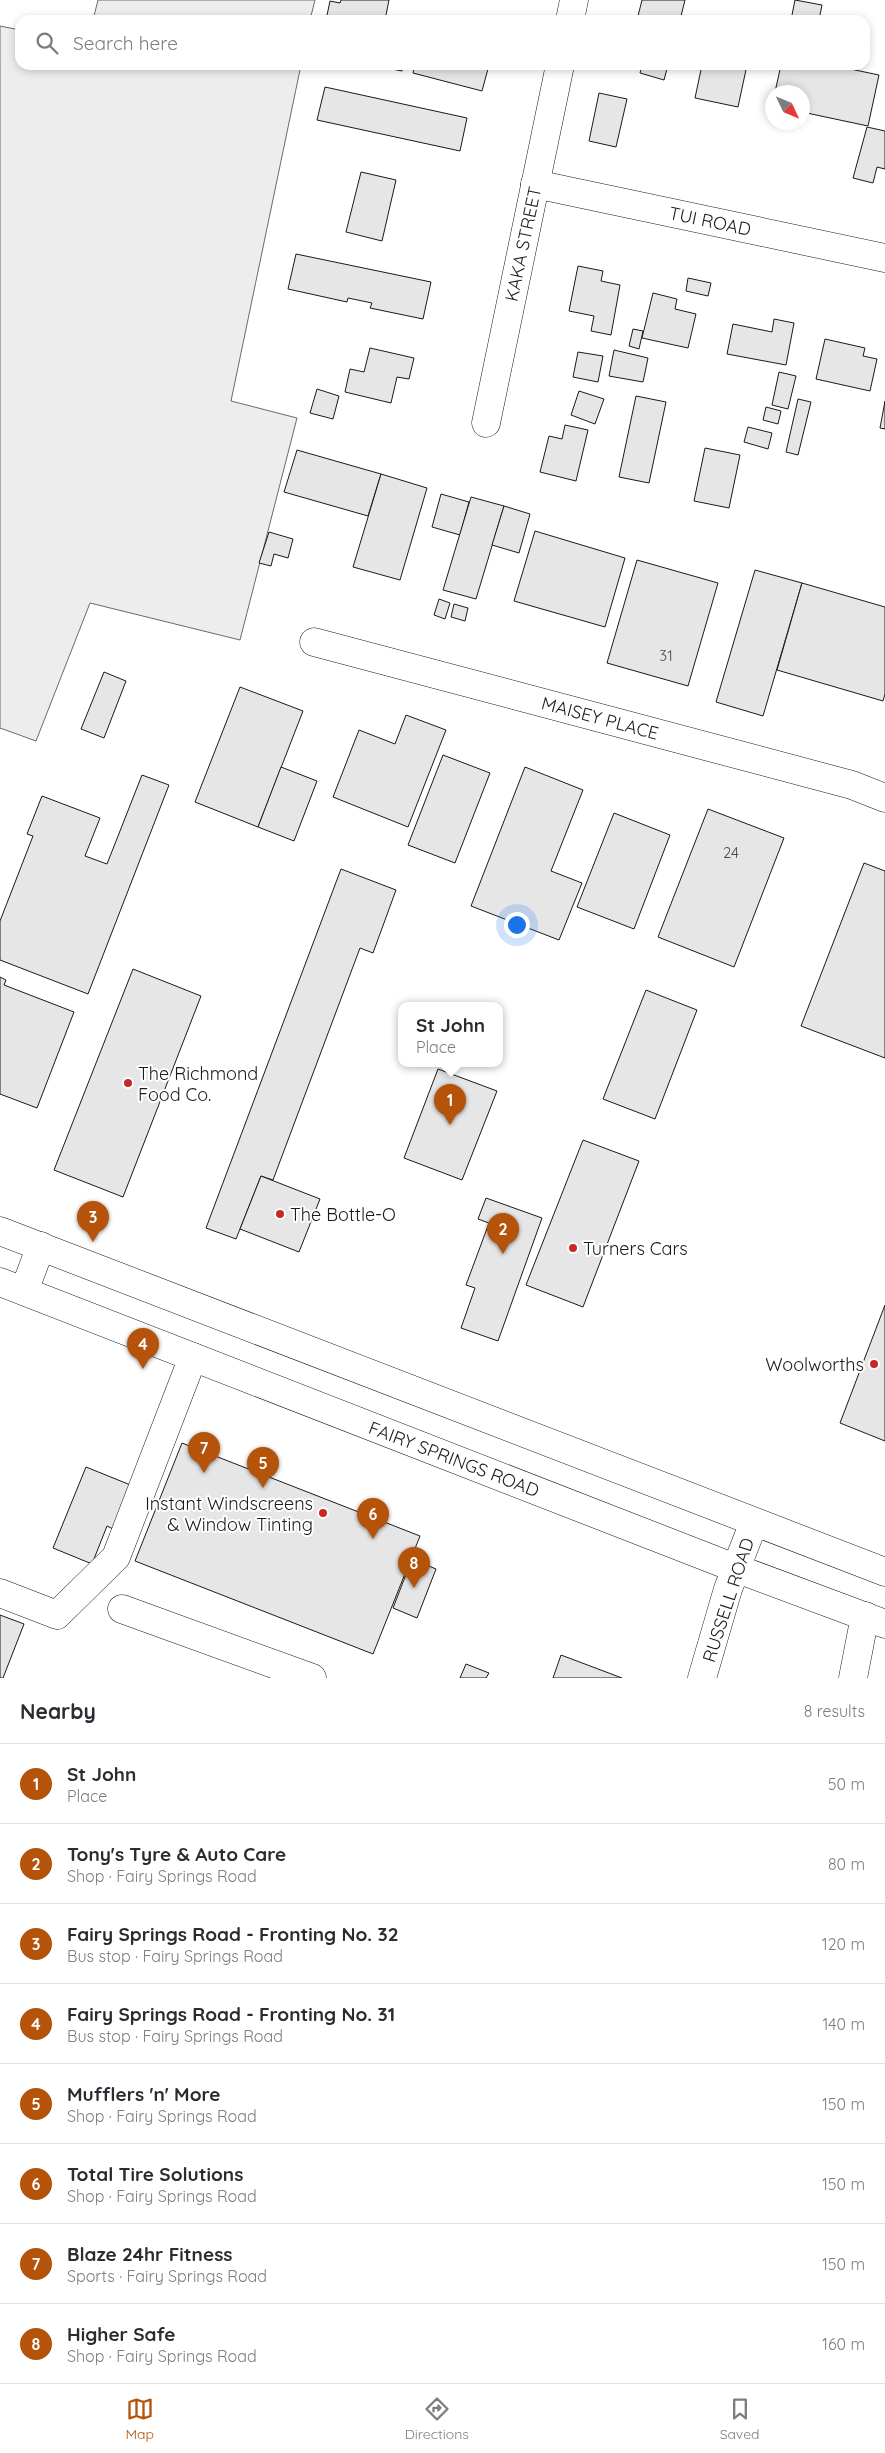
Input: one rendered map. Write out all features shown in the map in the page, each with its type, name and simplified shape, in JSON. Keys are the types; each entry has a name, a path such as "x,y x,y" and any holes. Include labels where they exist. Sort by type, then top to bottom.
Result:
{"main road":[{"path":"571,15 574,0"},
{"name":"KAKA STREET","path":"486,423 559,70"},
{"name":"TUI ROAD","path":"535,184 885,258"},
{"name":"MAISEY PLACE","path":"314,642 852,785 885,798"},
{"path":"0,1231 885,1572"},
{"name":"FAIRY SPRINGS ROAD","path":"41,1246 12,1287 735,1568 875,1620"},
{"path":"0,1593 57,1616 116,1557 193,1357"},
{"name":"RUSSELL ROAD","path":"702,1678 735,1568 754,1522"},
{"path":"122,1609 312,1678"},
{"path":"853,1678 875,1620"}],"shaded area":[{"path":"98,0 315,0 311,15 94,15"},
{"path":"0,26 15,29 15,70 300,70 231,401 297,418 240,640 90,603 36,741 0,728"}],"building":[{"path":"341,0 389,0 386,15 327,15 330,1 340,3"},
{"path":"642,0 685,0 681,15 638,15"},
{"path":"795,0 822,5 820,15 792,15"},
{"path":"414,70 488,70 482,91 413,73"},
{"path":"641,70 667,70 664,80 640,73"},
{"path":"701,70 746,70 738,107 695,98"},
{"path":"780,70 855,70 879,75 868,126 810,114 810,85 777,85"},
{"path":"325,87 467,118 460,151 317,120"},
{"path":"599,93 627,99 616,147 589,141"},
{"path":"867,127 885,131 885,169 877,167 873,183 853,178"},
{"path":"361,172 396,180 382,241 346,232"},
{"path":"296,254 431,282 423,319 370,308 372,303 348,298 347,302 288,289"},
{"path":"578,266 603,271 601,281 620,285 611,335 591,331 594,316 569,311"},
{"path":"688,278 711,283 708,296 686,291"},
{"path":"653,293 677,299 675,309 696,314 688,348 642,338"},
{"path":"774,319 794,323 786,365 727,354 733,324 772,332"},
{"path":"633,329 643,331 639,349 629,346"},
{"path":"825,339 865,348 863,356 877,359 870,391 816,379"},
{"path":"370,348 414,358 409,379 397,377 391,403 345,392 350,369 364,372"},
{"path":"614,350 648,358 643,382 609,376"},
{"path":"578,352 603,356 598,382 573,377"},
{"path":"779,372 796,376 788,409 772,405"},
{"path":"317,389 339,396 333,419 310,413"},
{"path":"579,391 604,399 595,424 571,415"},
{"path":"636,396 666,402 649,483 619,477"},
{"path":"798,399 811,402 798,455 786,452"},
{"path":"885,401 885,429 880,428"},
{"path":"766,407 781,411 778,424 763,420"},
{"path":"565,425 588,430 576,481 540,472 549,436 562,439"},
{"path":"748,427 772,433 768,449 744,442"},
{"path":"705,448 740,455 729,508 694,501"},
{"path":"297,450 381,474 368,516 284,492"},
{"path":"381,474 427,488 400,580 353,567"},
{"path":"441,494 469,502 460,535 432,527"},
{"path":"471,497 504,506 476,599 443,590"},
{"path":"504,506 530,514 519,553 492,545"},
{"path":"535,531 625,558 605,627 514,601"},
{"path":"269,532 293,539 288,558 274,554 271,566 259,563"},
{"path":"637,560 718,583 688,686 607,663"},
{"path":"755,570 802,583 763,716 716,702"},
{"path":"802,583 885,607 885,694 883,701 777,670"},
{"path":"439,599 450,603 445,619 434,615"},
{"path":"454,604 468,608 465,621 451,617"},
{"path":"104,672 126,681 104,738 81,729"},
{"path":"240,687 303,711 258,827 195,802"},
{"path":"406,715 446,730 408,827 333,797 359,730 395,744"},
{"path":"443,755 490,773 455,863 408,845"},
{"path":"281,767 317,781 294,841 258,827"},
{"path":"525,767 583,790 551,871 582,883 559,940 471,906"},
{"path":"142,775 169,785 88,994 0,960 0,921 33,836 27,834 42,796 100,818 85,856 107,864"},
{"path":"708,809 784,838 734,967 658,937"},
{"path":"614,813 670,835 634,929 577,907"},
{"path":"864,863 885,871 885,1058 801,1026"},
{"path":"341,869 396,890 373,953 360,948 273,1180 261,1176 236,1239 206,1228"},
{"name":"The Richmond Food Co.","path":"133,969 201,996 123,1197 54,1170"},
{"path":"0,977 6,980 4,985 74,1012 37,1108 0,1094"},
{"path":"646,990 697,1010 655,1119 603,1099"},
{"path":"438,1069 497,1091 462,1180 404,1158"},
{"name":"Turners Cars","path":"583,1140 639,1161 583,1307 526,1285"},
{"name":"The Bottle-O","path":"261,1176 320,1199 299,1252 240,1229"},
{"path":"486,1198 542,1218 498,1341 461,1328 475,1288 466,1285 489,1223 478,1219"},
{"name":"Woolworths","path":"885,1305 885,1441 840,1423"},
{"path":"182,1443 420,1536 373,1654 135,1561"},
{"path":"86,1467 133,1486 115,1530 107,1526 92,1564 53,1548"},
{"path":"412,1559 436,1569 417,1618 393,1608"},
{"path":"0,1615 24,1624 3,1678 0,1678"},
{"path":"561,1655 622,1678 553,1678"},
{"path":"466,1664 489,1673 486,1678 460,1678"}],"place":[{"name":"The Richmond Food Co.","path":"128,1083"},
{"name":"St John","path":"450,1125"},
{"name":"The Bottle-O","path":"280,1214"},
{"name":"Fairy Springs Road - Fronting No. 32","path":"93,1242"},
{"name":"Turners Cars","path":"573,1248"},
{"name":"Tony's Tyre & Auto Care","path":"503,1254"},
{"name":"Woolworths","path":"874,1364"},
{"name":"Fairy Springs Road - Fronting No. 31","path":"143,1369"},
{"name":"Blaze 24hr Fitness","path":"204,1473"},
{"name":"Mufflers 'n' More","path":"263,1488"},
{"name":"Instant Windscreens & Window Tinting","path":"323,1513"},
{"name":"Total Tire Solutions","path":"373,1539"},
{"name":"Higher Safe","path":"414,1588"}]}
